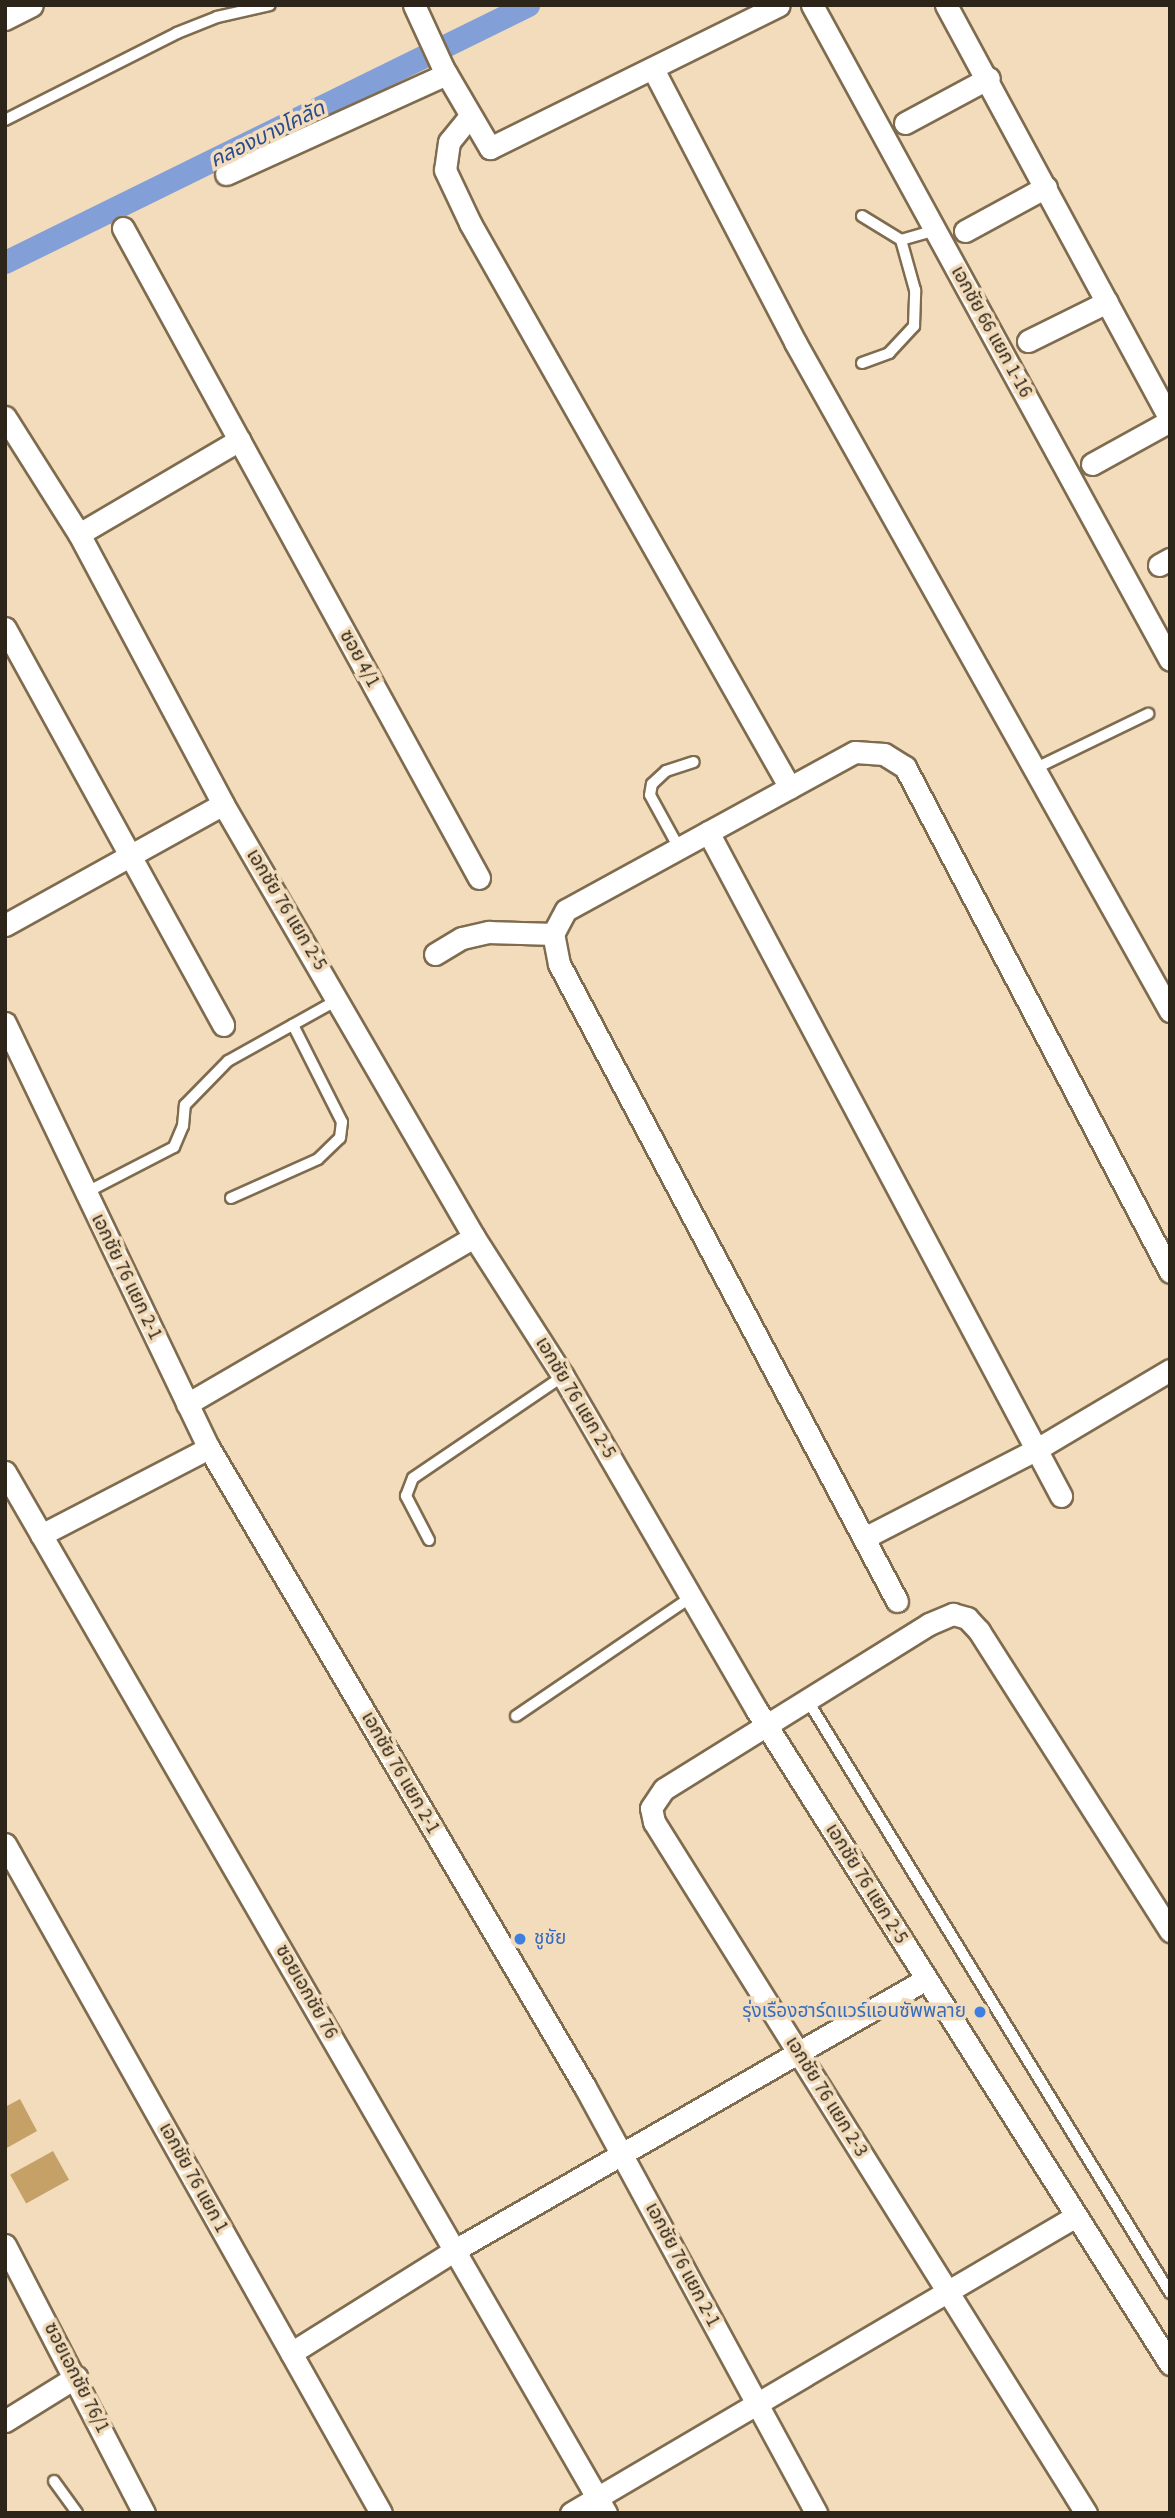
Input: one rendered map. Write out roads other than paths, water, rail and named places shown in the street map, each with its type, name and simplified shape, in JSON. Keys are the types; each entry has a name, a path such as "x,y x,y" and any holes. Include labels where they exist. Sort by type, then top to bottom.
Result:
{"street":[{"path":"5,19 32,5"},
{"path":"414,5 445,71 487,146 496,148 779,5"},
{"name":"เอกชัย 66 แยก 1-16","path":"813,5 1170,660"},
{"path":"946,5 989,78 1170,420 1092,464"},
{"path":"653,69 795,342 1170,1011"},
{"path":"226,174 445,71"},
{"path":"905,123 989,78"},
{"path":"470,116 449,142 445,170 470,223 790,788"},
{"path":"965,231 1046,187"},
{"name":"ซอย 4/1","path":"123,228 479,878"},
{"path":"1028,341 1107,302"},
{"name":"เอกชัย 76 แยก 2-5","path":"5,417 79,534 223,804 339,999 474,1237 563,1376 766,1727 1170,2364"},
{"path":"79,534 239,440"},
{"path":"5,628 134,857 223,1025"},
{"path":"897,1601 559,964 553,934 566,910 855,752 884,754 905,767 1170,1272"},
{"path":"5,925 134,857 223,804"},
{"path":"708,832 1062,1496"},
{"path":"435,954 462,938 489,932 553,934"},
{"name":"เอกชัย 76 แยก 2-1","path":"5,1023 209,1448 623,2154 816,2513"},
{"path":"187,1404 474,1237"},
{"path":"864,1538 1037,1450 1170,1370"},
{"path":"41,1535 209,1448"},
{"name":"ซอยเอกชัย 76","path":"5,1472 602,2505"},
{"name":"เอกชัย 76 แยก 2-3","path":"1086,2513 654,1822 651,1808 664,1789 929,1623 953,1614 967,1618 979,1631 1170,1931"},
{"name":"เอกชัย 76 แยก 1","path":"5,1844 381,2513"},
{"path":"291,2353 455,2250 926,1979"},
{"path":"571,2513 602,2505 756,2404 946,2289 1076,2216"},
{"name":"ซอยเอกชัย 76/1","path":"5,2245 144,2513"},
{"path":"5,2421 76,2378"}],"lane":[{"path":"5,120 177,33 217,16 270,5"},
{"path":"862,216 901,240 915,290 914,327 889,353 862,362"},
{"path":"901,240 935,230"},
{"path":"1034,769 1148,713"},
{"path":"680,848 649,795 652,784 666,771 694,762"},
{"path":"85,1192 174,1147 183,1126 185,1105 228,1061 339,999"},
{"path":"231,1198 317,1159 340,1138 342,1122 293,1025"},
{"path":"429,1540 406,1496 413,1478 563,1376"},
{"path":"516,1716 691,1597"},
{"path":"808,1701 1170,2293"},
{"path":"54,2481 77,2513"}],"waterway":[{"name":"คลองบางโคลัด","path":"5,262 528,5"}],"place":[{"name":"ชูชัย","path":"520,1939"},
{"name":"รุ่งเรืองฮาร์ดแวร์แอนซัพพลาย","path":"980,2012"}]}
